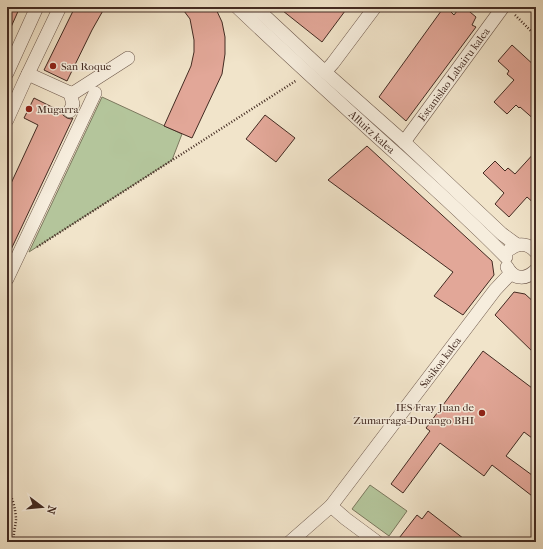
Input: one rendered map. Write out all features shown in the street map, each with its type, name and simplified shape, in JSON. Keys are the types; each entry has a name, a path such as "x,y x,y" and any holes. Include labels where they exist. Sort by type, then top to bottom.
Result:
{"street":[{"path":"37,7 7,72 27,77 70,92 75,92 128,58"},
{"path":"7,120 60,7"},
{"name":"Alluitz kalea","path":"237,7 506,257"},
{"name":"Alluitz kalea","path":"255,7 404,142 502,234 517,245 528,245 536,252"},
{"path":"325,72 375,7"},
{"name":"Estanislao Labairu kalea","path":"404,142 503,7"},
{"path":"70,92 73,104 70,111"},
{"path":"7,279 95,93"},
{"path":"517,245 510,249 507,253 507,268 514,276 519,277 524,277 535,273"},
{"name":"Sasikoa kalea","path":"290,542 331,506 495,290 511,273"},
{"path":"331,506 377,542"}],"path":[{"path":"515,15 536,36"},
{"path":"36,248 299,79"},
{"path":"7,490 10,493 13,502 16,519 13,534 14,542"}],"green space":[{"path":"102,97 182,134 172,160 29,252"},
{"path":"370,485 407,511 389,536 352,509"}],"building":[{"path":"7,7 20,7 7,36"},
{"path":"75,7 105,7 67,81 44,70"},
{"path":"181,7 215,7 222,22 225,37 225,54 222,74 192,138 164,126 191,66 194,52 194,40 190,19"},
{"path":"278,7 348,7 322,42"},
{"path":"444,7 446,7 454,15 460,7 464,7 476,17 472,25 476,27 406,121 379,97"},
{"path":"512,45 536,67 536,121 516,105 507,114 494,102 514,80 507,74 509,71 498,61"},
{"path":"34,98 62,112 67,118 73,118 7,258 7,192 38,125 24,118"},
{"path":"265,115 295,138 276,162 246,139"},
{"path":"367,146 492,261 494,275 463,315 434,296 453,272 328,180"},
{"path":"536,151 536,205 527,197 509,217 495,204 504,193 483,173 495,161 505,171 508,168 515,174"},
{"path":"514,292 525,294 536,304 536,355 495,315"},
{"path":"483,351 536,391 536,441 524,432 506,456 536,478 536,499 492,465 484,476 440,443 403,493 391,484 430,431 426,428"},
{"path":"428,511 468,542 396,542 417,515 422,519"}],"place":[{"name":"San Roque","path":"53,66"},
{"name":"Mugarra","path":"29,109"},
{"name":"IES Fray Juan de Zumarraga-Durango BHI","path":"482,413"}]}
